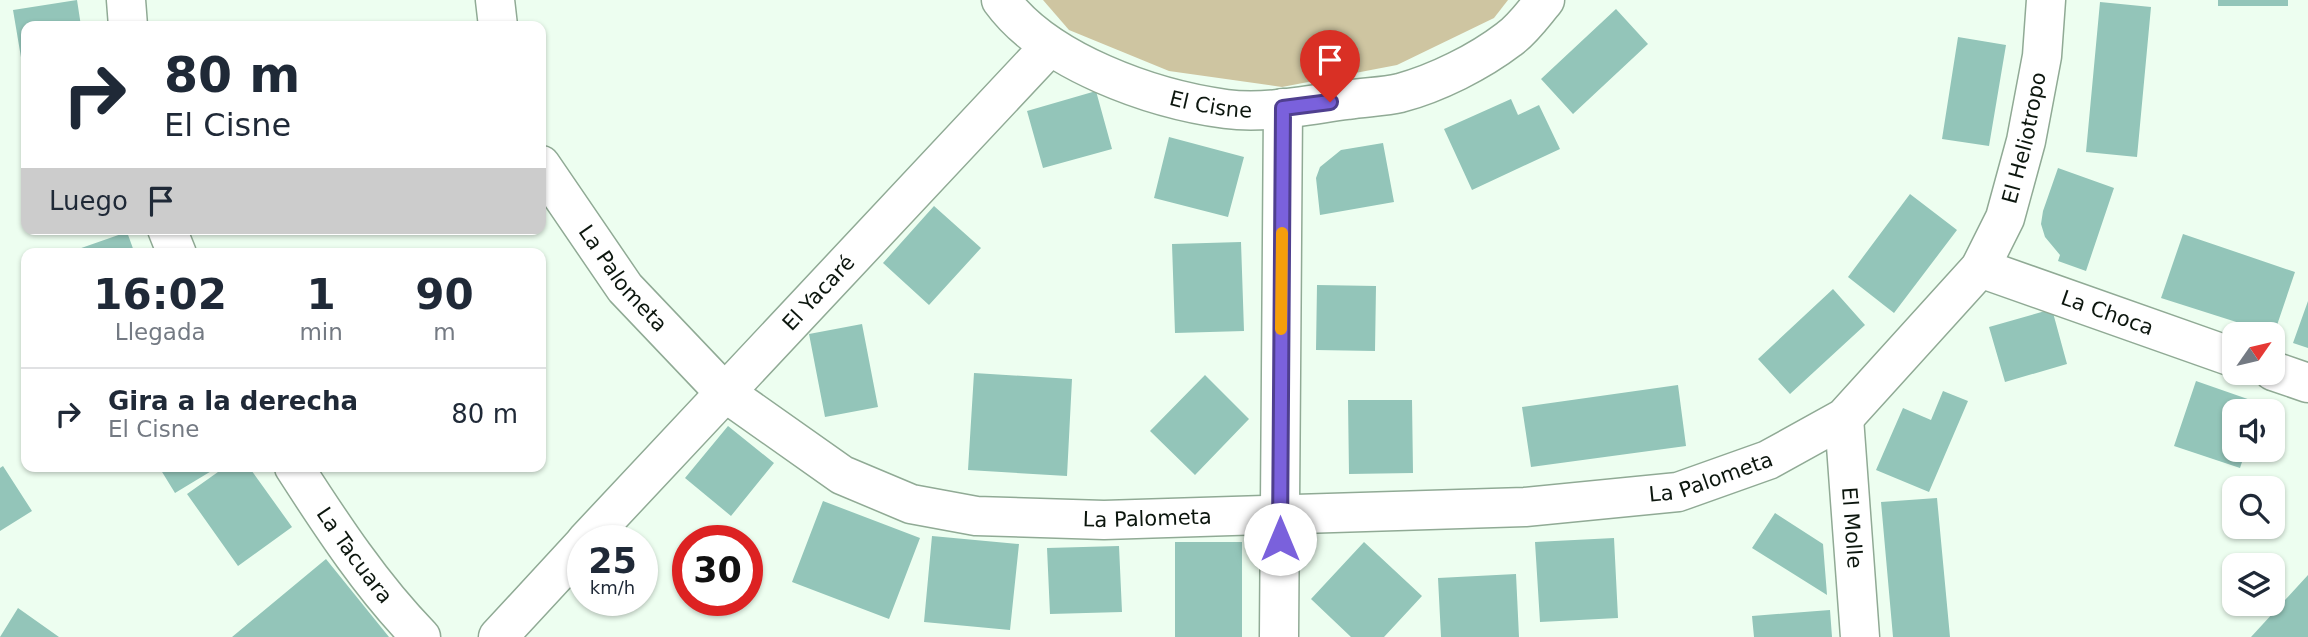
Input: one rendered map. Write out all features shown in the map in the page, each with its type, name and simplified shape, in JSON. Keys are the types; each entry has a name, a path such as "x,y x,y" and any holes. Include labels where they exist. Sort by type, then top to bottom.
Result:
{"street":[{"path":"126,0 128,21"},
{"path":"495,0 497,21"},
{"name":"El Cisne","path":"1001,0 1010,12 1050,46 1096,71 1160,94 1227,109 1283,108 1400,93 1462,68 1510,38 1545,0"},
{"name":"El Heliotropo","path":"1980,268 2005,218 2026,141 2042,56 2046,0"},
{"name":"El Yacaré","path":"601,525 723,391 1050,46"},
{"path":"1279,637 1283,108"},
{"name":"La Palometa","path":"546,172 625,288 723,391 842,475 911,504 976,516 1104,520 1524,507 1678,492 1768,460 1844,418 1980,268"},
{"name":"La Choca","path":"1980,268 2222,353"},
{"path":"2286,375 2308,383"},
{"name":"El Molle","path":"1844,418 1860,637"},
{"name":"La Tacuara","path":"298,472 331,525 400,615 421,637"},
{"path":"498,637 567,562"}],"shaded area":[{"path":"1043,0 1508,0 1494,18 1397,65 1282,87 1169,71 1069,30"}],"building":[{"path":"77,0 80,21 21,21 21,57 13,10"},
{"path":"2218,0 2288,0 2288,6 2218,6"},
{"path":"2100,2 2151,7 2137,157 2086,152"},
{"path":"1616,9 1648,44 1573,114 1541,79"},
{"path":"1958,37 2006,45 1989,146 1942,139"},
{"path":"1096,91 1112,149 1043,168 1027,111"},
{"path":"1511,99 1518,115 1539,105 1560,149 1472,190 1444,129"},
{"path":"1169,137 1244,157 1228,217 1154,198"},
{"path":"1383,143 1394,202 1320,215 1316,178 1320,167 1341,150"},
{"path":"2058,168 2114,188 2086,271 2058,261 2060,255 2045,237 2041,224"},
{"path":"1910,194 1957,230 1894,313 1848,277"},
{"path":"934,206 981,248 929,305 883,263"},
{"path":"2183,234 2295,272 2278,322 2236,322 2161,298"},
{"path":"118,235 128,235 133,248 81,248"},
{"path":"1241,242 1244,331 1175,333 1172,244"},
{"path":"1317,285 1376,286 1375,351 1316,350"},
{"path":"1833,289 1865,325 1790,394 1758,359"},
{"path":"2308,301 2308,348 2293,343"},
{"path":"2052,309 2067,364 2005,382 1989,327"},
{"path":"862,324 878,407 825,417 809,334"},
{"path":"974,373 1072,379 1067,476 968,470"},
{"path":"1205,375 1249,419 1195,475 1150,431"},
{"path":"2196,381 2248,399 2222,399 2222,462 2174,446"},
{"path":"1678,385 1686,446 1531,467 1522,407"},
{"path":"1943,391 1968,401 1929,492 1876,470 1903,408 1931,420"},
{"path":"1348,400 1412,400 1413,473 1349,474"},
{"path":"728,426 774,463 731,516 685,478"},
{"path":"2222,462 2242,462 2240,468"},
{"path":"3,466 32,511 0,531 0,468"},
{"path":"162,472 210,472 175,493"},
{"path":"218,472 253,472 292,527 238,566 187,494"},
{"path":"1937,498 1950,637 1893,637 1881,502"},
{"path":"823,501 920,538 889,619 792,582"},
{"path":"1775,513 1823,544 1827,595 1752,548"},
{"path":"932,536 1019,544 1010,630 924,622"},
{"path":"1614,538 1618,618 1540,622 1535,542"},
{"path":"1175,542 1242,542 1242,637 1175,637"},
{"path":"1364,542 1422,596 1384,637 1351,637 1311,599"},
{"path":"1119,546 1122,612 1050,614 1047,548"},
{"path":"326,559 389,637 232,637"},
{"path":"1516,574 1519,637 1441,637 1438,578"},
{"path":"2308,575 2308,637 2251,637 2270,616 2285,616 2285,600"},
{"path":"18,608 59,637 0,637"},
{"path":"1830,610 1832,637 1754,637 1752,616"}],"slow traffic":[{"path":"1281,329 1282,233"}],"route":[{"path":"1280,539 1283,108 1330,102"}]}
